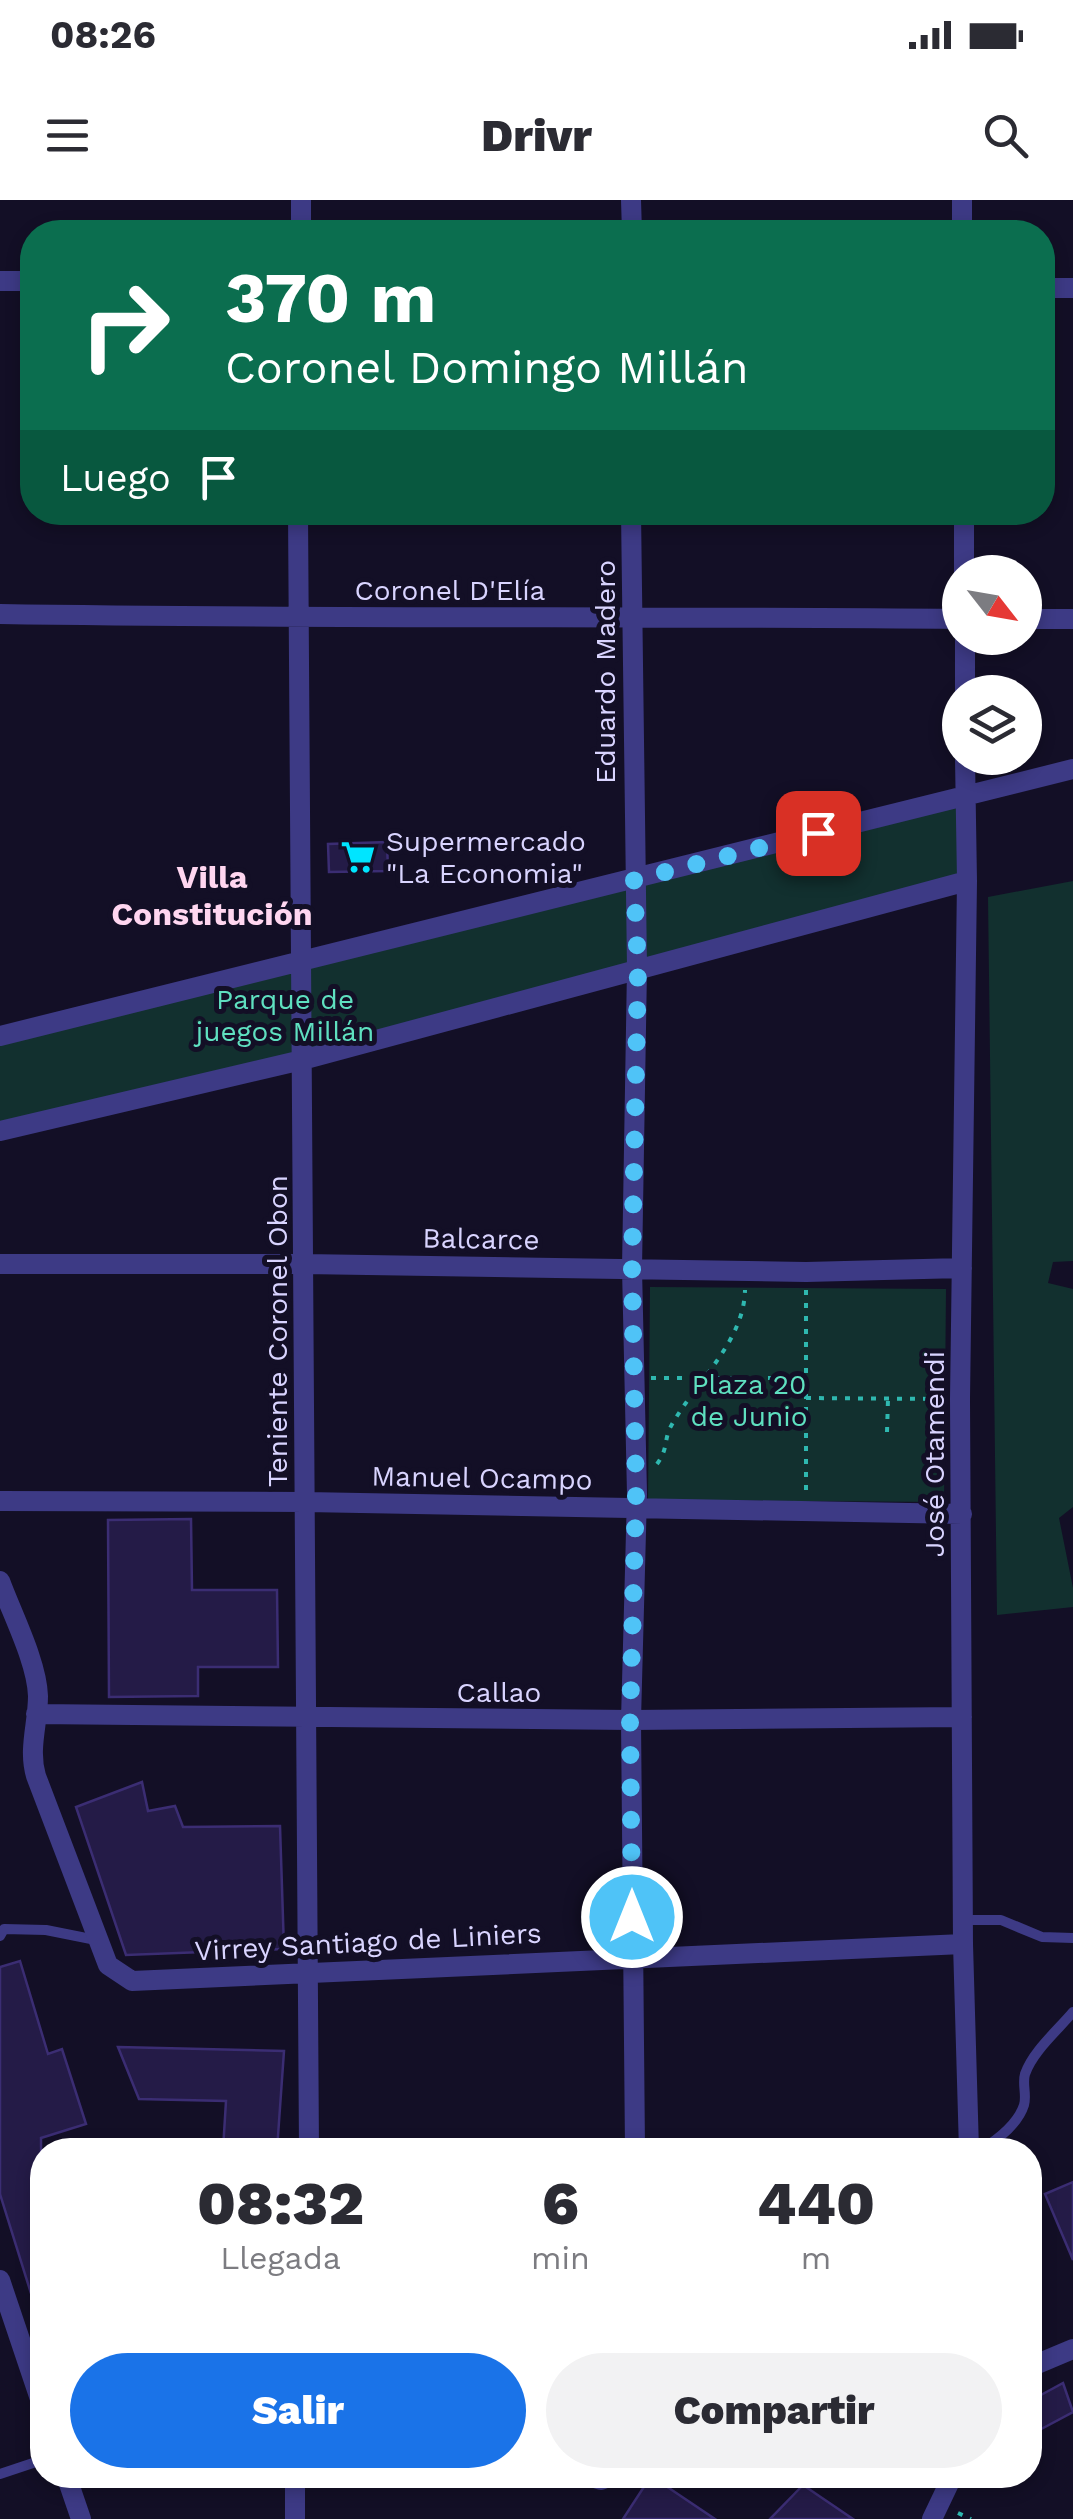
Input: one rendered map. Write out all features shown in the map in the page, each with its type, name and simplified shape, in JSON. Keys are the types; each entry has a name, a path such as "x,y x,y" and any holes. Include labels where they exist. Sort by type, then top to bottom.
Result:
{"street":[{"name":"Teniente Coronel Obon","path":"298,525 308,2138"},
{"name":"Eduardo Madero","path":"631,525 638,968 632,1268 636,1508 630,1720 635,2138"},
{"path":"964,525 964,555"},
{"name":"Coronel D'Elía","path":"0,614 942,619"},
{"path":"1042,619 1073,619"},
{"path":"0,1036 1073,770"},
{"name":"José Otamendi","path":"964,775 967,881 960,1399 962,1944 969,2138"},
{"path":"0,1131 302,1060 967,881"},
{"name":"Balcarce","path":"0,1264 304,1264 806,1272 962,1268"},
{"name":"Manuel Ocampo","path":"0,1501 306,1502 962,1514"},
{"name":"Virrey Santiago de Liniers","path":"0,1582 34,1677 32,1761 108,1965 132,1981 962,1944"},
{"name":"Callao","path":"36,1714 630,1720 962,1717"},
{"path":"1,2284 30,2370"},
{"path":"1042,2362 1073,2350"},
{"path":"70,2488 81,2519"},
{"path":"294,2519 295,2488"},
{"path":"932,2519 947,2488"}],"lane":[{"path":"963,1920 1001,1920 1042,1937 1073,1938"},
{"path":"0,1936 4,1929 46,1930 97,1940"},
{"path":"999,2138 1024,2104 1024,2076 1032,2060 1073,2012"},
{"path":"0,2474 30,2464"}],"path":[{"path":"657,1465 667,1450 668,1432 745,1312 745,1270"},
{"path":"806,1272 806,1510"},
{"path":"636,1378 806,1378"},
{"path":"806,1398 960,1399"},
{"path":"887,1432 888,1398"}],"green space":[{"name":"Parque de juegos Millán","path":"964,796 967,881 0,1131 0,1036"},
{"path":"1073,881 1073,1261 1053,1262 1048,1283 1073,1289 1073,1507 1059,1518 1073,1607 997,1615 988,897"},
{"name":"Plaza 20 de Junio","path":"650,1287 946,1289 944,1502 648,1500"}],"building":[{"name":"Supermercado \"La Economia\"","path":"387,842 388,871 329,872 328,844"},
{"path":"191,1519 192,1590 277,1590 278,1667 198,1667 198,1696 109,1697 108,1520"},
{"path":"142,1782 148,1811 175,1806 183,1827 280,1826 284,1949 126,1955 76,1807"},
{"path":"20,1961 48,2054 62,2049 86,2124 30,2138 30,2290 0,2194 0,1967"},
{"path":"118,2047 284,2051 278,2138 224,2138 226,2101 139,2099"},
{"path":"1073,2182 1073,2260 1045,2194"},
{"path":"1063,2383 1073,2412 1042,2429 1042,2394"},
{"path":"643,2488 669,2488 715,2519 623,2519"},
{"path":"800,2488 807,2488 853,2519 770,2519"}],"place":[{"name":"Supermercado \"La Economia\"","path":"358,857"}],"district":[{"name":"Villa Constitución","path":"212,896"}],"route":[{"path":"632,1917 630,1720 636,1494 632,1268 638,968 634,880 818,833"}]}
